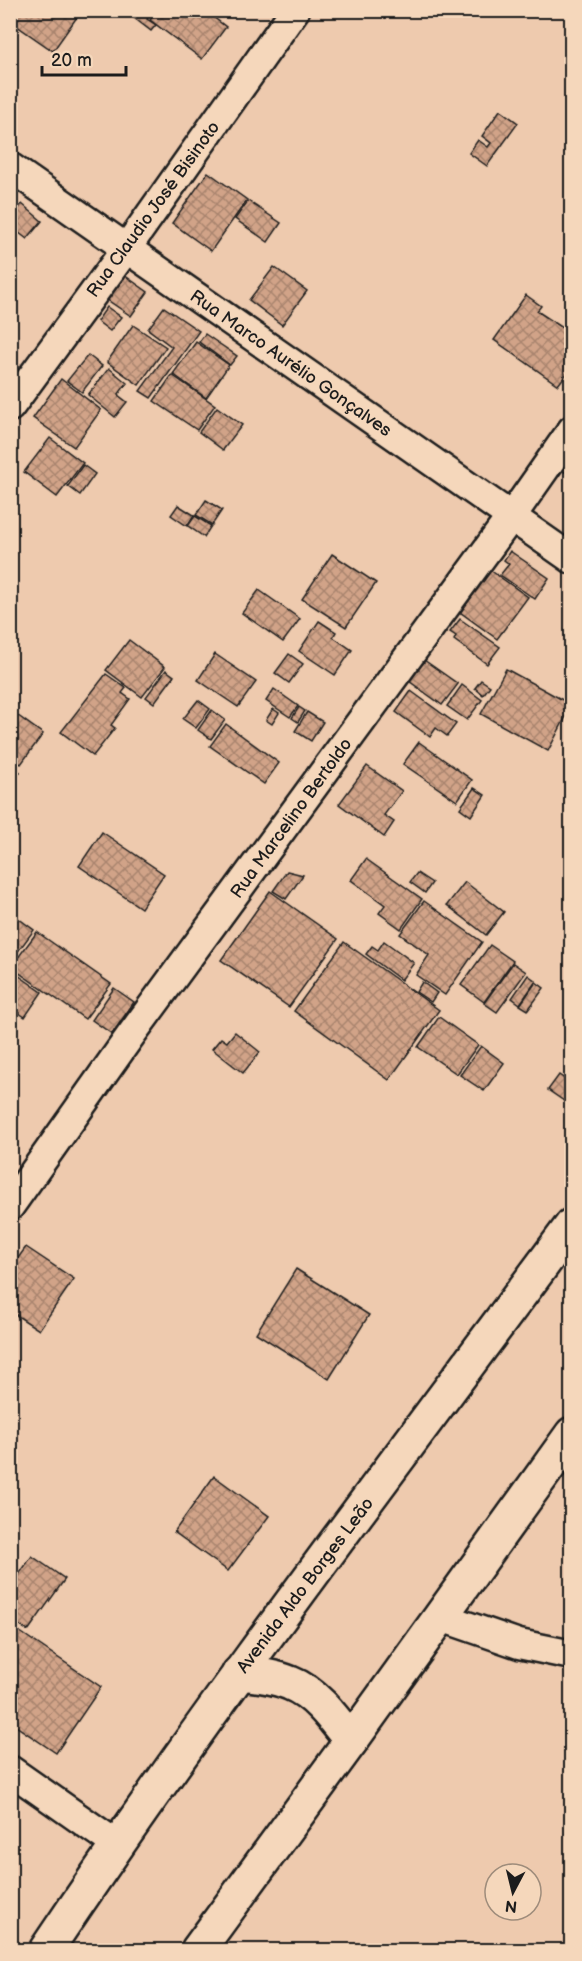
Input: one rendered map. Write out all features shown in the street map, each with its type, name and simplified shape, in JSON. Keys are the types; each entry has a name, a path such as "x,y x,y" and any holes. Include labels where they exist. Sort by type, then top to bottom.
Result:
{"street":[{"name":"Rua Claudio José Bisinoto","path":"10,407 126,249 295,10"},
{"name":"Rua Marco Aurélio Gonçalves","path":"10,167 572,559"},
{"name":"Rua Marcelino Bertoldo","path":"10,1206 131,1035 511,517 572,430"},
{"name":"Avenida Aldo Borges Leão","path":"46,1950 239,1673 572,1225"},
{"path":"198,1950 572,1434"},
{"path":"441,1617 519,1644 572,1655"},
{"path":"239,1673 272,1677 293,1683 316,1700 335,1719 351,1741"},
{"path":"10,1770 117,1845"}],"building":[{"path":"10,10 82,10 53,51 10,21"},
{"path":"132,10 153,10 147,19 156,25 151,31 129,14"},
{"path":"157,10 204,10 226,27 202,59 150,20"},
{"path":"500,110 518,123 487,166 469,153 478,140 488,147 491,143 482,136"},
{"path":"208,172 247,200 211,251 172,223"},
{"path":"248,201 281,223 268,242 235,219"},
{"path":"22,204 42,221 27,239 10,226 10,217"},
{"path":"274,267 307,291 282,325 249,300"},
{"path":"124,275 148,292 131,316 106,299"},
{"path":"526,295 541,306 537,311 572,334 572,367 558,385 494,340"},
{"path":"107,307 121,317 110,331 97,321"},
{"path":"164,307 199,331 151,398 140,391 172,347 148,329"},
{"path":"133,325 166,347 139,385 107,362"},
{"path":"205,334 237,356 230,365 199,342"},
{"path":"196,342 229,365 206,398 173,374"},
{"path":"88,355 102,366 82,392 67,381"},
{"path":"109,368 127,383 118,395 127,402 115,417 88,395"},
{"path":"172,375 215,405 197,430 154,401"},
{"path":"61,379 101,410 74,447 33,418"},
{"path":"217,407 242,425 223,450 199,432"},
{"path":"50,438 83,463 57,497 24,472"},
{"path":"572,457 572,477 562,470"},
{"path":"83,465 95,474 80,495 68,486"},
{"path":"206,500 222,510 212,525 196,515"},
{"path":"178,505 194,515 187,526 171,515"},
{"path":"195,516 211,526 204,537 188,526"},
{"path":"510,551 549,578 535,599 500,575 509,564 504,560"},
{"path":"332,554 376,583 346,627 302,599"},
{"path":"490,570 528,597 497,639 460,612"},
{"path":"259,590 300,619 283,642 242,613"},
{"path":"460,619 500,647 487,664 454,640 456,636 450,632"},
{"path":"319,621 336,632 333,637 352,650 335,675 299,651"},
{"path":"129,640 165,667 142,697 106,670"},
{"path":"215,654 256,682 238,707 198,680"},
{"path":"289,654 303,664 289,683 275,673"},
{"path":"424,660 458,684 442,705 409,681"},
{"path":"506,669 572,705 548,751 481,714"},
{"path":"166,670 174,676 154,703 146,697"},
{"path":"106,674 126,688 122,693 130,699 111,725 115,728 93,756 61,732"},
{"path":"481,680 490,686 483,695 475,688"},
{"path":"462,685 482,700 467,720 447,706"},
{"path":"274,689 298,706 290,717 266,701"},
{"path":"411,691 456,724 447,736 436,728 430,737 396,712"},
{"path":"198,700 210,709 196,728 183,719"},
{"path":"299,707 305,711 298,722 292,718"},
{"path":"273,709 279,713 272,724 266,720"},
{"path":"10,710 43,734 21,764 10,756"},
{"path":"212,710 225,720 211,739 198,730"},
{"path":"307,712 323,722 311,741 295,731"},
{"path":"226,724 279,763 264,784 210,746"},
{"path":"419,742 472,780 457,801 403,764"},
{"path":"10,765 20,772 10,785"},
{"path":"367,766 402,791 384,815 394,822 384,837 339,804"},
{"path":"474,788 485,795 471,816 460,808"},
{"path":"102,832 164,874 141,908 79,866"},
{"path":"366,859 422,899 401,929 379,913 385,905 351,880"},
{"path":"287,871 303,875 286,899 273,891"},
{"path":"417,873 432,883 425,893 410,882"},
{"path":"465,882 504,912 486,935 447,905"},
{"path":"270,891 338,939 289,1007 221,960"},
{"path":"424,901 482,942 445,995 416,975 429,955 400,934"},
{"path":"18,918 34,930 10,962 10,928"},
{"path":"37,932 111,984 85,1019 11,967"},
{"path":"384,941 414,963 401,980 366,954 372,946 378,950"},
{"path":"344,942 439,1010 389,1080 294,1011"},
{"path":"490,945 513,961 484,1002 461,985"},
{"path":"513,963 526,972 497,1012 484,1003"},
{"path":"15,973 42,992 25,1017 10,1007 10,979"},
{"path":"528,975 536,981 520,1004 512,998"},
{"path":"422,982 437,993 431,1002 416,992"},
{"path":"536,982 544,988 528,1010 520,1005"},
{"path":"114,988 134,1002 112,1034 92,1020"},
{"path":"439,1017 478,1045 457,1074 418,1047"},
{"path":"235,1032 260,1052 243,1073 212,1049 221,1038 227,1042"},
{"path":"481,1046 504,1063 484,1091 460,1075"},
{"path":"559,1075 572,1084 572,1090 564,1101 548,1090"},
{"path":"26,1247 74,1279 39,1330 10,1311 10,1269"},
{"path":"296,1269 369,1315 329,1379 256,1333"},
{"path":"214,1476 269,1516 228,1571 174,1532"},
{"path":"32,1556 65,1579 28,1631 10,1619 10,1587"},
{"path":"10,1625 101,1687 56,1753 10,1722"}]}
